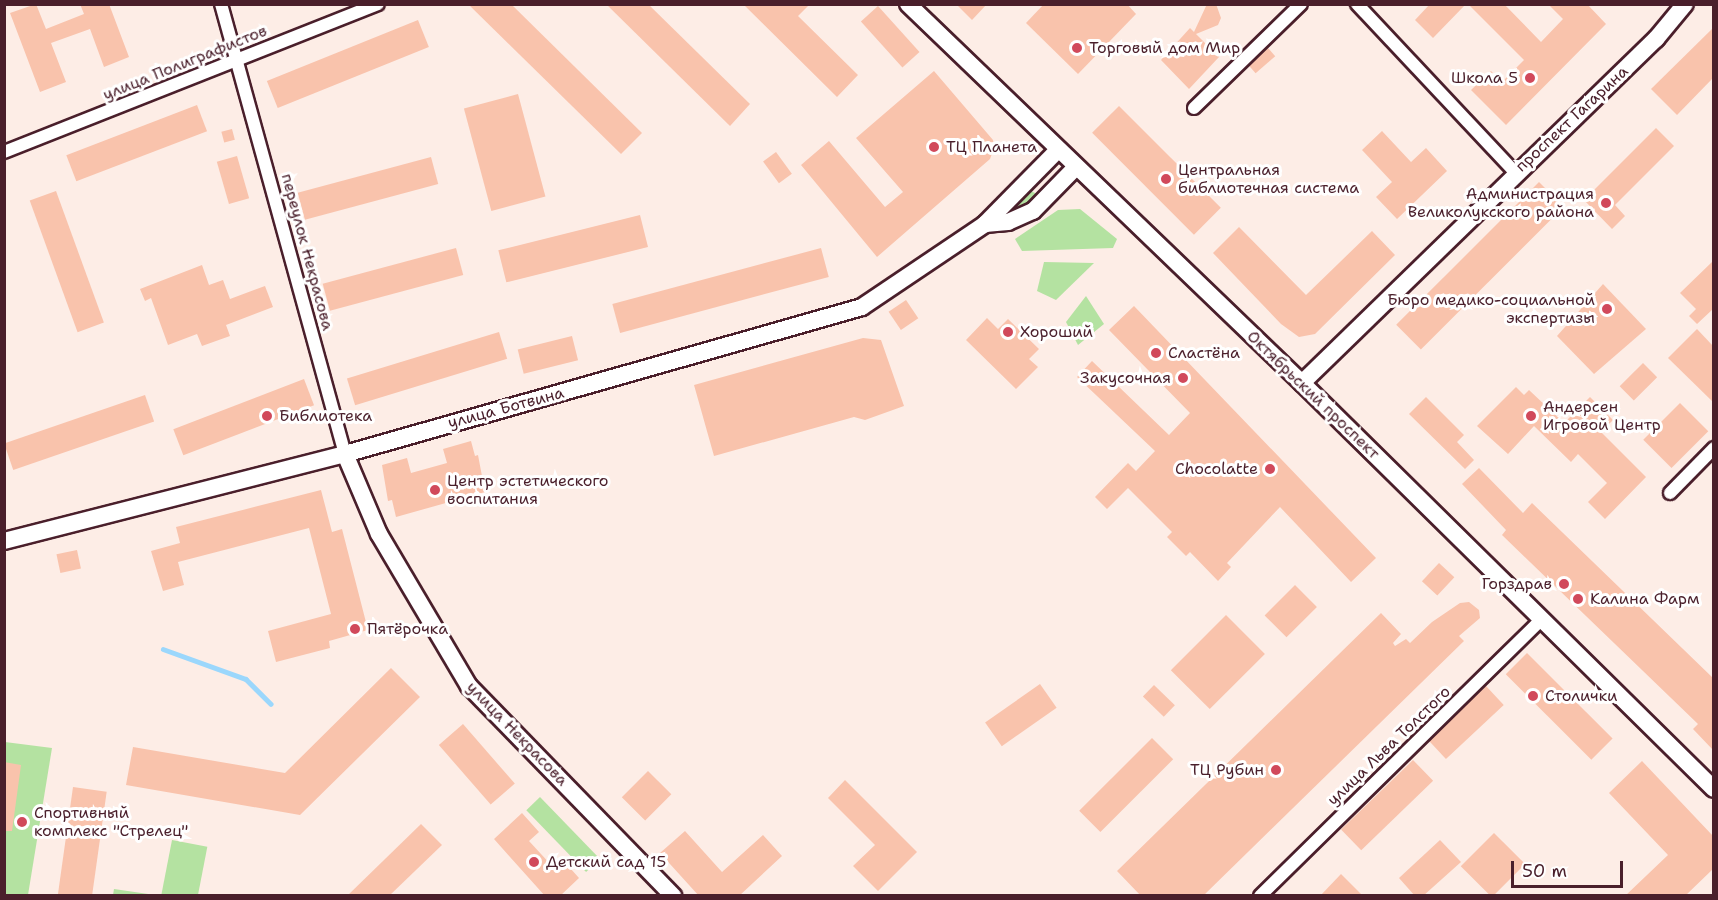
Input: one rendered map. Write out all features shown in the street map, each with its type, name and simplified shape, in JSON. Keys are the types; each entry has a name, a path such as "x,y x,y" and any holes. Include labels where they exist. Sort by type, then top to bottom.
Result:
{"main road":[{"name":"Октябрьский проспект","path":"908,4 1074,168 1302,383 1713,789"},
{"name":"проспект Гагарина","path":"1302,383 1515,172 1656,39 1685,4"},
{"name":"улица Ботвина","path":"4,540 345,454 862,306 985,224 1057,151"},
{"name":"улица Ботвина","path":"985,224 1008,222 1033,211 1074,168"},
{"name":"улица Некрасова","path":"345,454 379,534 469,686 673,896"}],"street":[{"name":"переулок Некрасова","path":"220,4 234,60 257,128 345,454"},
{"name":"улица Полиграфистов","path":"4,152 378,4"},
{"path":"1194,108 1301,4"},
{"path":"1357,4 1515,172"},
{"path":"1670,493 1713,448"},
{"name":"улица Льва Толстого","path":"1260,896 1541,620"}],"green space":[{"path":"1031,191 1039,195 1011,218 996,217"},
{"path":"1080,209 1117,239 1113,248 1022,251 1015,239 1058,210"},
{"path":"1044,262 1094,263 1056,300 1037,291"},
{"path":"1086,296 1104,324 1078,345 1066,322"},
{"name":"Спортивный комплекс \"Стрелец\"","path":"5,742 52,748 28,895 5,896"},
{"path":"540,797 600,859 586,872 526,810"},
{"path":"172,840 207,847 198,896 161,895"},
{"path":"114,889 155,895 113,895"}],"building":[{"path":"36,4 46,29 84,14 80,4 109,4 129,57 104,67 90,29 51,43 66,82 40,92 10,13"},
{"path":"468,4 511,4 642,133 621,154"},
{"path":"606,4 648,4 750,104 730,126"},
{"path":"743,4 810,4 798,16 858,75 837,97"},
{"path":"956,4 987,4 972,20"},
{"name":"Торговый дом Мир","path":"1044,4 1127,4 1136,14 1078,74 1026,23"},
{"path":"1207,4 1216,4 1221,18 1218,25 1196,34 1219,57 1189,89 1161,60 1190,28 1194,32"},
{"path":"1430,4 1466,4 1433,38 1415,20"},
{"path":"1468,4 1504,4 1541,42 1563,19 1548,4 1587,4 1606,24 1506,125 1471,90 1491,71 1502,82 1524,60"},
{"path":"878,6 919,52 902,67 861,21"},
{"path":"418,20 429,47 278,108 267,81"},
{"path":"1713,28 1713,78 1677,115 1651,89"},
{"path":"1268,48 1275,56 1256,73 1248,65"},
{"path":"934,71 993,140 994,148 990,159 877,257 801,165 829,141 885,207 903,192 856,138"},
{"path":"518,94 545,196 491,211 464,108"},
{"path":"197,105 207,131 76,181 66,155"},
{"path":"1119,106 1221,208 1194,235 1092,133"},
{"path":"1656,128 1674,146 1615,205 1625,216 1612,229 1584,200"},
{"path":"232,129 235,140 224,142 221,132"},
{"path":"1382,131 1411,162 1426,148 1447,171 1397,219 1376,197 1392,182 1362,150"},
{"path":"776,152 792,174 779,183 763,161"},
{"path":"237,156 249,198 229,204 217,162"},
{"path":"431,157 438,184 305,220 298,193"},
{"path":"1539,182 1564,207 1421,350 1396,325"},
{"path":"56,191 104,323 78,332 30,201"},
{"path":"640,215 648,247 506,282 498,250"},
{"path":"1239,227 1306,295 1372,231 1395,255 1315,334 1299,337 1281,324 1213,253"},
{"path":"456,248 463,275 330,311 323,284"},
{"path":"821,248 829,277 620,333 612,304"},
{"path":"1713,261 1713,309 1697,324 1689,316 1696,309 1680,293"},
{"path":"202,265 209,285 223,280 230,299 265,286 273,307 226,325 230,336 202,346 197,334 168,345 151,298 145,301 140,289"},
{"path":"1603,284 1646,329 1594,374 1557,336"},
{"path":"906,300 918,318 901,330 889,312"},
{"path":"1134,306 1376,558 1351,582 1280,507 1227,563 1231,567 1218,581 1190,552 1186,556 1167,537 1172,532 1128,488 1107,509 1095,497 1128,463 1136,471 1155,451 1077,377 1092,361 1169,435 1190,413 1109,330"},
{"path":"987,318 998,329 1008,319 1039,349 1029,359 1038,367 1016,389 966,340"},
{"path":"1697,329 1713,346 1713,402 1668,358"},
{"path":"499,332 507,359 355,405 347,378"},
{"path":"572,336 578,360 524,374 518,350"},
{"path":"863,338 881,340 904,406 865,420 854,417 714,456 694,385"},
{"path":"1643,363 1657,377 1634,400 1620,386"},
{"path":"304,379 314,405 183,455 173,429"},
{"path":"1516,387 1524,395 1529,390 1564,423 1590,397 1613,420 1601,432 1646,477 1605,519 1588,502 1607,483 1578,454 1571,462 1534,426 1508,454 1477,426"},
{"path":"145,395 154,421 13,470 4,444"},
{"path":"1426,397 1464,435 1457,442 1474,460 1465,469 1409,414"},
{"path":"1680,403 1708,431 1672,468 1643,440"},
{"path":"471,441 475,456 478,455 485,492 396,517 392,500 388,501 382,465 407,458 411,473 447,463 443,449"},
{"path":"1479,468 1523,513 1532,503 1713,678 1713,750 1693,729 1698,724 1502,535 1506,530 1462,484"},
{"path":"321,490 332,532 342,529 368,630 329,641 330,648 276,662 268,631 331,614 309,528 178,562 184,585 163,591 151,551 180,543 176,527"},
{"path":"77,550 81,569 60,573 56,554"},
{"path":"1439,563 1454,577 1437,596 1422,581"},
{"path":"1295,585 1317,607 1287,637 1265,615"},
{"name":"ТЦ Рубин","path":"1469,602 1479,610 1480,618 1459,636 1464,641 1203,896 1141,896 1117,871 1381,613 1401,634 1393,643 1395,646 1406,639 1410,643 1432,622 1460,603"},
{"path":"1226,615 1265,654 1210,709 1171,670"},
{"path":"1527,653 1613,739 1591,760 1506,674"},
{"path":"391,668 420,697 300,815 126,785 133,747 285,773"},
{"path":"1040,684 1057,708 1002,746 985,722"},
{"path":"1154,685 1175,705 1164,717 1143,697"},
{"path":"1486,686 1504,705 1446,759 1428,740"},
{"path":"463,724 515,784 491,805 439,745"},
{"path":"1152,738 1173,759 1100,832 1079,811"},
{"path":"1413,760 1433,781 1361,850 1341,829"},
{"path":"1642,761 1713,836 1713,869 1685,896 1625,896 1668,855 1609,793"},
{"path":"4,762 21,765 12,831 4,831"},
{"path":"648,771 671,794 645,820 622,797"},
{"path":"845,780 917,852 878,891 853,866 875,845 828,798"},
{"path":"73,787 107,792 92,896 58,896"},
{"name":"Детский сад 15","path":"522,813 539,832 529,841 553,867 562,859 579,878 560,896 545,896 494,839"},
{"path":"421,824 442,845 389,896 347,896"},
{"path":"685,831 722,872 763,835 782,856 739,896 699,896 660,853"},
{"path":"1494,833 1525,864 1493,896 1491,896 1461,866"},
{"path":"1440,840 1461,862 1423,896 1415,896 1399,878"},
{"path":"1341,874 1363,896 1320,896"}],"waterway":[{"path":"163,649 246,679 271,704"}],"place":[{"name":"Торговый дом Мир","path":"1077,48"},
{"name":"Школа 5","path":"1530,78"},
{"name":"ТЦ Планета","path":"934,147"},
{"name":"Центральная библиотечная система","path":"1166,179"},
{"name":"Администрация Великолукского района","path":"1606,203"},
{"name":"Бюро медико-социальной экспертизы","path":"1607,309"},
{"name":"Хороший","path":"1008,332"},
{"name":"Сластёна","path":"1156,353"},
{"name":"Закусочная","path":"1183,378"},
{"name":"Библиотека","path":"267,416"},
{"name":"Андерсен Игровой Центр","path":"1531,416"},
{"name":"Chocolatte","path":"1270,469"},
{"name":"Центр эстетического воспитания","path":"435,490"},
{"name":"Горздрав","path":"1564,584"},
{"name":"Калина Фарм","path":"1578,599"},
{"name":"Пятёрочка","path":"355,629"},
{"name":"Столички","path":"1533,696"},
{"name":"ТЦ Рубин","path":"1276,770"},
{"name":"Спортивный комплекс \"Стрелец\"","path":"22,822"},
{"name":"Детский сад 15","path":"534,862"}]}
